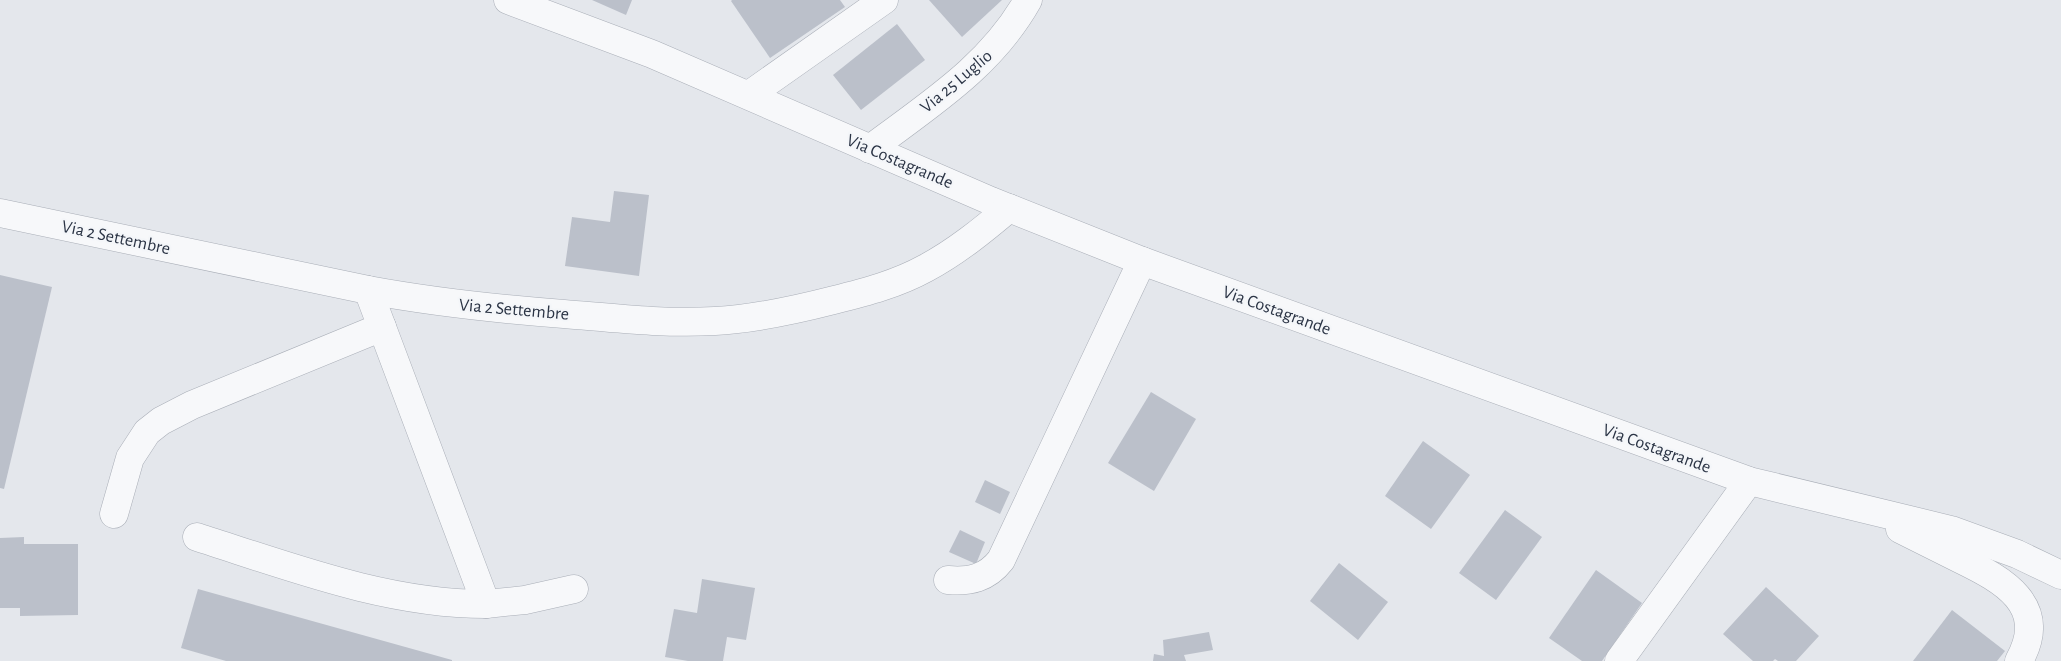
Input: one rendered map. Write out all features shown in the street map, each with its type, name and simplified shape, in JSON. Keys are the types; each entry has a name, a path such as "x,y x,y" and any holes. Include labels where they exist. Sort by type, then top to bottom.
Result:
{"street":[{"name":"Via Costagrande","path":"508,0 652,54 1009,208 1142,261 1749,481 1951,530 2017,554 2061,574"},
{"path":"748,96 884,0"},
{"name":"Via 25 Luglio","path":"870,149 980,63 1005,36 1028,0"},
{"name":"Via 2 Settembre","path":"0,212 428,301 645,321 692,322 736,320 819,304 870,291 898,281 950,254 1009,208"},
{"path":"948,580 968,581 978,578 988,574 1001,560 1142,261"},
{"path":"368,290 486,604"},
{"path":"114,514 130,458 148,432 161,421 192,405 382,328"},
{"path":"1619,661 1749,481"},
{"path":"1852,505 1980,568 2011,589 2024,605 2029,623 2027,642 2018,661"},
{"path":"197,537 314,574 378,591 435,601 486,604 525,600 574,589"}],"building":[{"path":"592,0 632,0 626,15"},
{"path":"732,0 840,0 845,7 770,58"},
{"path":"929,0 1002,0 962,37"},
{"path":"897,24 925,60 861,110 833,75"},
{"path":"614,191 649,195 639,276 565,266 572,217 610,222"},
{"path":"0,275 52,287 4,489 0,488"},
{"path":"1151,392 1196,419 1154,491 1108,463"},
{"path":"1423,441 1470,475 1431,529 1385,496"},
{"path":"985,480 1010,492 1000,514 975,502"},
{"path":"1505,510 1542,537 1496,600 1459,573"},
{"path":"960,530 985,542 976,564 949,552"},
{"path":"24,537 24,544 78,544 78,615 20,616 20,608 0,608 0,538"},
{"path":"1339,563 1388,602 1358,640 1310,601"},
{"path":"1596,570 1642,603 1602,661 1582,661 1549,638"},
{"path":"702,579 755,588 746,640 727,637 723,661 688,661 665,657 674,609 697,613"},
{"path":"1766,587 1819,636 1796,661 1778,661 1775,659 1773,661 1753,661 1723,634"},
{"path":"198,589 452,661 226,661 181,648"},
{"path":"1952,610 2005,651 1997,661 1913,661"},
{"path":"1209,632 1213,650 1184,655 1186,661 1153,661 1154,654 1164,656 1163,640"}]}
